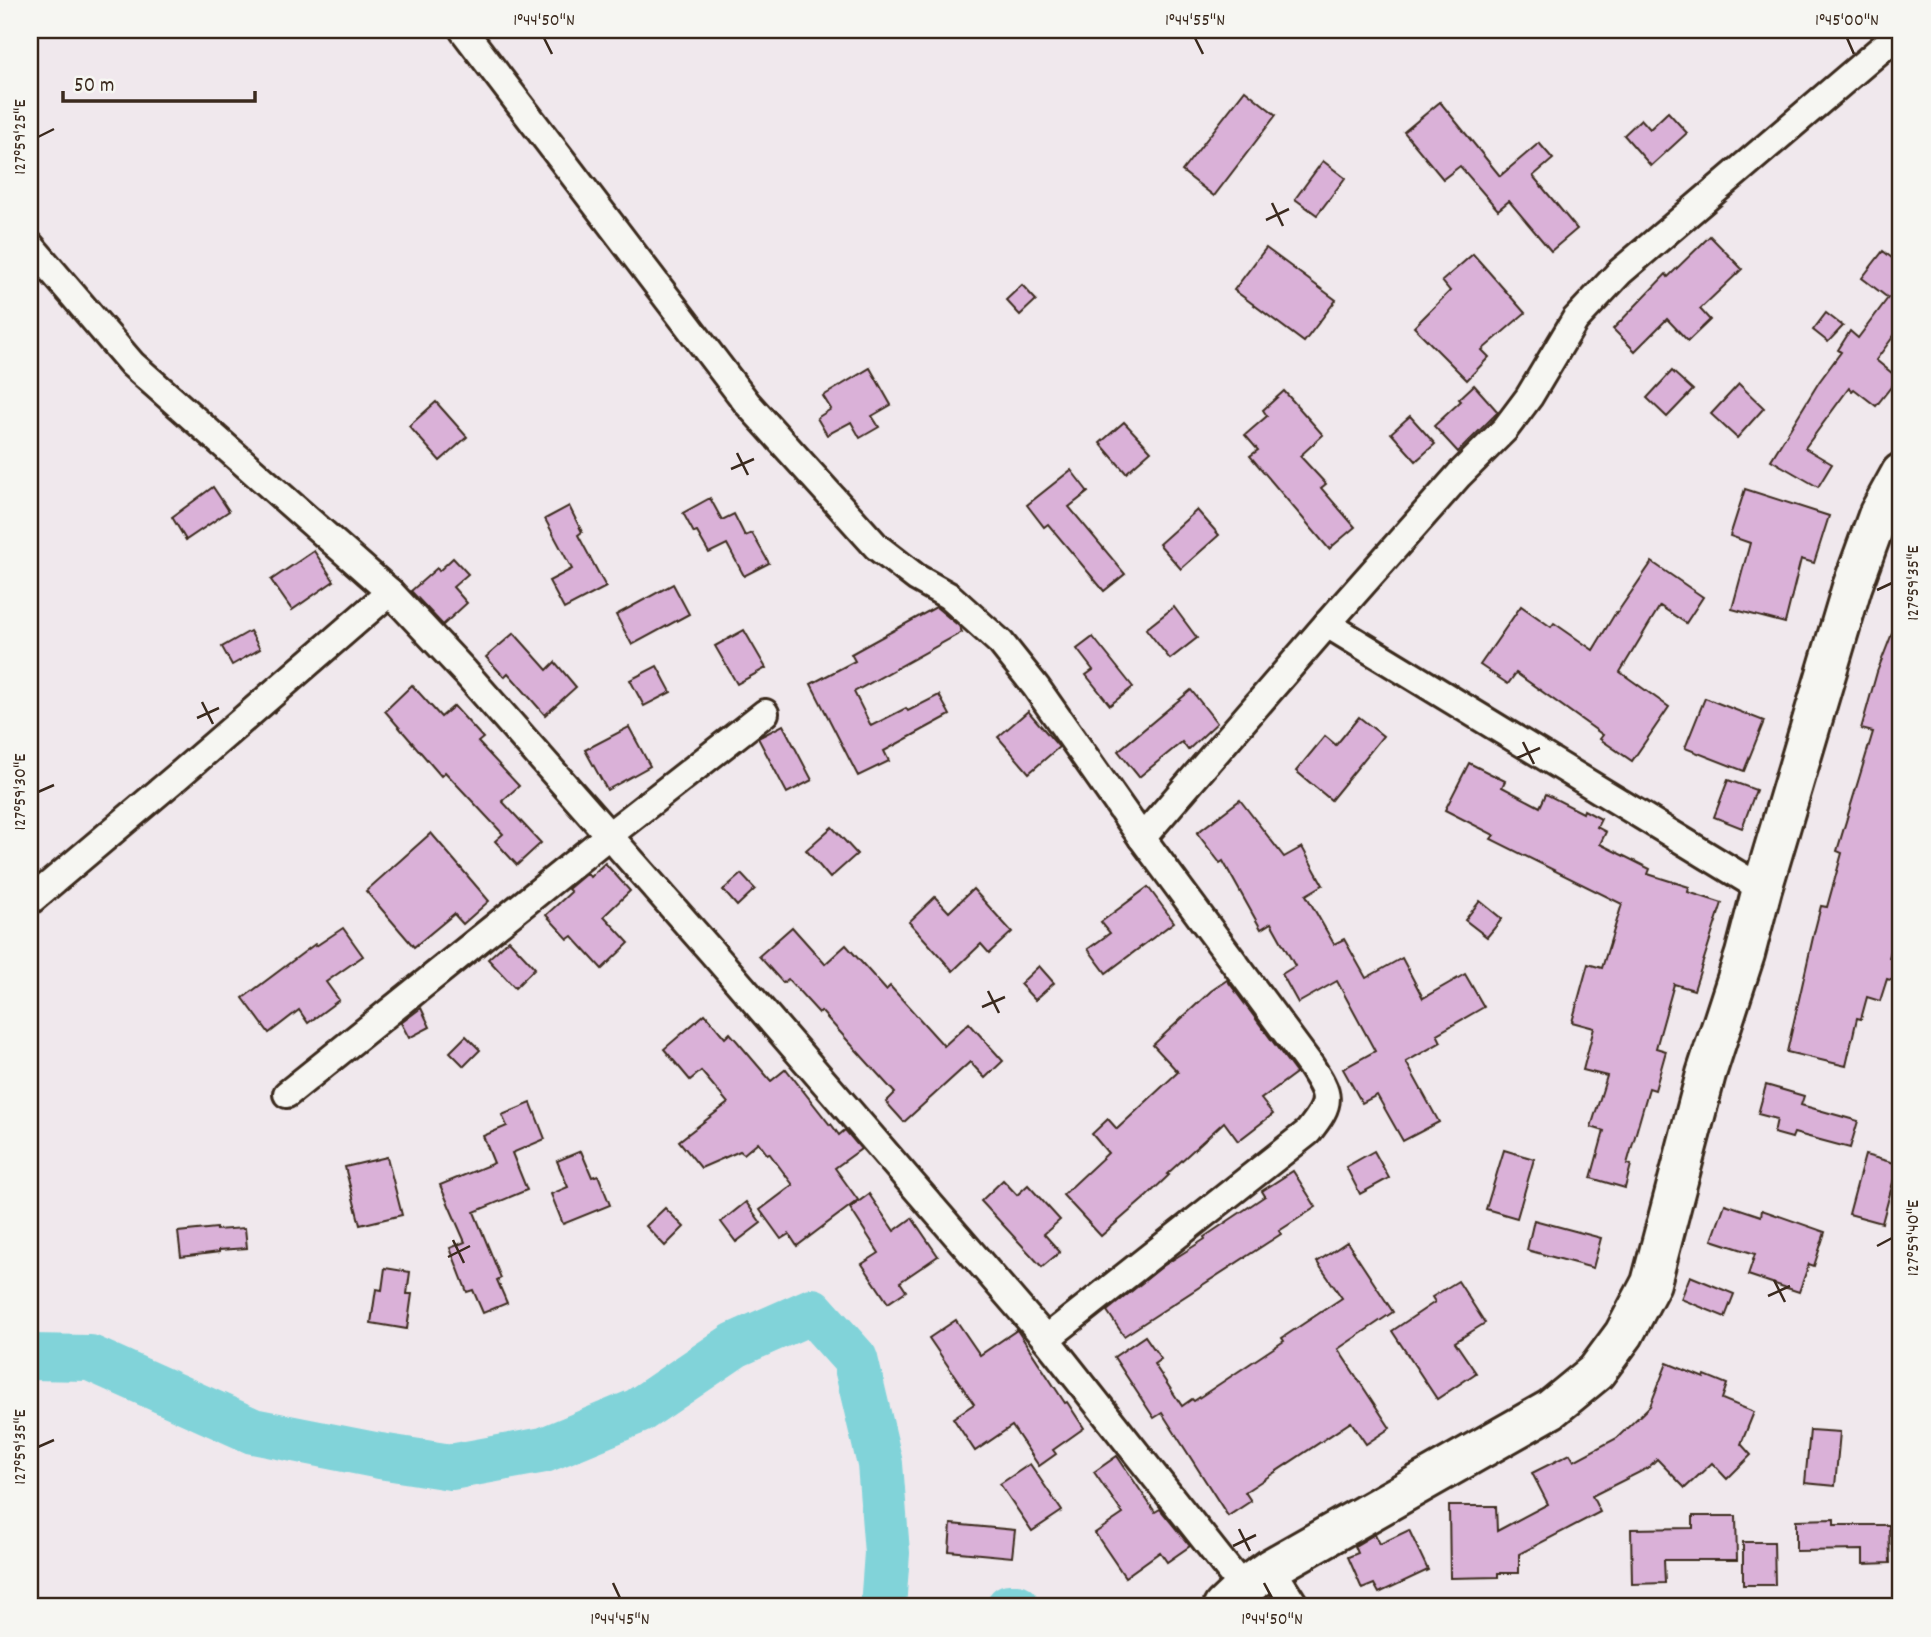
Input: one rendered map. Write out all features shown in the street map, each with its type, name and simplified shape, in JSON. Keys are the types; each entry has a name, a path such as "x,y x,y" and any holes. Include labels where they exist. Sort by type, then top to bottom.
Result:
{"highway":[{"path":"1246,1588 1551,1409 1596,1373 1624,1334 1651,1283 1706,1074 1745,954 1852,587 1880,513 1901,473"}],"street":[{"path":"463,30 747,403 877,547 917,578 949,596 1000,643 1036,687 1324,1088 1327,1101 1321,1116 1308,1132 1046,1339"},
{"path":"1142,838 1459,475 1506,429 1529,397 1575,320 1603,289 1901,32"},
{"path":"30,245 132,364 390,592 465,672 711,951 1046,1339 1246,1588 1296,1607"},
{"path":"30,901 390,592"},
{"path":"1327,624 1762,889"},
{"path":"287,1094 765,713"}],"building":[{"path":"1245,90 1276,115 1214,196 1182,171"},
{"path":"1440,102 1500,176 1539,143 1553,159 1533,176 1577,229 1551,251 1509,201 1498,210 1460,166 1443,179 1404,132"},
{"path":"1668,112 1687,133 1651,166 1624,135 1641,119 1650,129"},
{"path":"1323,161 1345,178 1317,215 1295,199"},
{"path":"1710,236 1742,269 1700,309 1710,320 1688,341 1667,319 1635,351 1613,329 1666,274 1668,277"},
{"path":"1266,248 1336,300 1304,342 1234,290"},
{"path":"1883,251 1901,265 1901,326 1876,360 1898,378 1876,406 1849,388 1805,448 1832,464 1818,487 1771,460 1819,382 1841,352 1838,350 1850,331 1858,338 1888,298 1862,278"},
{"path":"1473,254 1525,313 1482,350 1489,357 1467,380 1414,327 1450,291 1442,281"},
{"path":"1022,285 1036,300 1020,315 1006,300"},
{"path":"1826,313 1843,326 1828,342 1813,330"},
{"path":"870,368 891,405 872,416 879,427 860,438 851,422 827,435 817,418 831,409 823,396"},
{"path":"1672,371 1693,390 1667,417 1647,398"},
{"path":"1739,384 1764,408 1737,438 1711,414"},
{"path":"1474,385 1498,412 1458,452 1434,426"},
{"path":"1284,391 1323,435 1300,456 1326,484 1321,488 1355,527 1329,549 1250,456 1258,450 1245,435 1267,416 1263,410"},
{"path":"436,402 467,437 440,461 409,426"},
{"path":"1410,416 1435,444 1416,461 1391,433"},
{"path":"1124,422 1151,451 1126,473 1100,443"},
{"path":"1071,470 1088,492 1069,507 1125,574 1104,591 1048,524 1044,527 1027,505"},
{"path":"213,487 229,511 186,540 172,517"},
{"path":"1745,489 1829,516 1814,563 1801,559 1785,623 1732,609 1750,543 1730,536"},
{"path":"710,498 722,520 734,514 745,536 752,533 769,563 744,576 727,544 709,553 683,513"},
{"path":"569,506 582,532 578,535 606,587 564,609 549,581 572,569 545,519"},
{"path":"1197,510 1219,535 1181,569 1159,544"},
{"path":"314,551 334,581 292,610 271,580"},
{"path":"453,558 468,574 453,587 467,603 443,625 411,591"},
{"path":"1652,562 1703,597 1686,623 1660,606 1620,672 1669,707 1632,761 1600,739 1603,735 1516,673 1508,684 1480,665 1521,606 1551,627 1554,623 1593,650"},
{"path":"673,584 689,614 632,645 616,615"},
{"path":"936,607 959,626 962,632 854,692 871,726 939,695 950,715 884,751 889,761 858,776 811,684 855,661 851,654"},
{"path":"1174,607 1197,638 1170,659 1146,629"},
{"path":"1900,613 1901,915 1889,958 1899,960 1894,981 1887,979 1880,1001 1867,997 1861,1019 1857,1018 1846,1066 1787,1052 1821,906 1827,907 1842,853 1837,851 1873,732 1861,729 1877,672"},
{"path":"744,630 766,668 737,684 715,646"},
{"path":"250,631 260,649 232,665 222,647"},
{"path":"514,633 547,670 555,662 576,687 545,715 508,673 504,677 486,657"},
{"path":"1093,637 1133,687 1110,705 1086,675 1093,670 1077,649"},
{"path":"657,666 671,692 644,706 630,680"},
{"path":"412,685 441,717 454,706 483,738 478,742 519,786 502,801 541,843 517,865 495,841 503,834 445,772 441,776 385,711"},
{"path":"1191,690 1217,723 1188,750 1182,742 1139,777 1118,751"},
{"path":"1705,698 1764,721 1744,771 1685,748"},
{"path":"1028,711 1059,747 1029,773 998,737"},
{"path":"1359,717 1383,736 1331,800 1296,771 1325,736 1336,745"},
{"path":"783,725 812,780 787,793 758,738"},
{"path":"629,727 650,766 607,790 585,750"},
{"path":"1469,763 1505,781 1502,787 1540,807 1546,794 1601,819 1597,827 1606,832 1600,844 1650,869 1648,874 1689,887 1688,892 1722,903 1694,990 1674,984 1656,1048 1666,1051 1655,1090 1649,1088 1627,1164 1631,1165 1625,1188 1591,1178 1604,1131 1591,1127 1607,1076 1583,1070 1594,1028 1572,1022 1588,964 1602,968 1622,904 1491,839 1494,835 1445,810"},
{"path":"1728,780 1756,790 1742,828 1714,817"},
{"path":"1240,800 1284,857 1302,847 1323,885 1306,895 1334,944 1344,939 1366,978 1402,958 1423,998 1465,974 1484,1007 1437,1034 1441,1042 1406,1062 1439,1122 1403,1141 1377,1095 1362,1103 1343,1069 1375,1051 1337,981 1298,1003 1282,974 1295,966 1271,923 1261,929 1223,861 1220,863 1197,833"},
{"path":"832,827 857,854 830,878 806,850"},
{"path":"431,833 489,901 463,924 454,914 414,947 366,891"},
{"path":"605,863 630,891 604,916 629,943 602,969 572,936 568,939 546,915 571,892 568,889 587,873 590,877"},
{"path":"741,874 755,889 737,906 723,890"},
{"path":"1148,887 1174,922 1106,973 1088,949 1110,933 1101,922"},
{"path":"973,889 1012,932 989,953 981,944 953,971 909,922 935,897 949,912"},
{"path":"1480,901 1502,919 1487,937 1465,920"},
{"path":"792,927 825,964 846,945 886,990 890,986 944,1046 969,1023 1003,1061 985,1078 970,1062 904,1122 886,1102 895,1093 821,1011 819,1013 788,979 783,983 759,956"},
{"path":"343,928 363,956 326,982 339,1000 308,1023 299,1010 269,1033 243,998 315,944 316,946"},
{"path":"509,940 535,968 515,988 488,959"},
{"path":"1039,966 1054,983 1035,1000 1020,984"},
{"path":"1227,980 1296,1073 1261,1099 1273,1114 1238,1141 1224,1122 1101,1236 1063,1195 1108,1153 1092,1134 1108,1119 1117,1129 1178,1072 1153,1045 1211,991"},
{"path":"421,1008 430,1027 409,1038 401,1023"},
{"path":"705,1014 725,1038 730,1033 771,1081 786,1069 839,1135 845,1130 861,1149 835,1168 858,1200 797,1246 789,1234 781,1239 760,1210 793,1185 758,1142 744,1154 740,1151 701,1168 679,1141 728,1103 701,1071 690,1080 664,1049"},
{"path":"466,1036 480,1050 464,1066 450,1052"},
{"path":"1766,1085 1804,1096 1801,1105 1858,1121 1850,1148 1794,1133 1792,1138 1774,1133 1777,1119 1758,1114"},
{"path":"531,1103 545,1139 512,1153 527,1190 474,1212 501,1278 497,1280 507,1303 483,1313 473,1290 467,1292 450,1248 465,1242 440,1185 494,1163 483,1136 507,1126 502,1115"},
{"path":"1504,1150 1534,1159 1517,1218 1486,1209"},
{"path":"581,1151 592,1177 598,1175 610,1205 563,1224 551,1194 568,1187 557,1161"},
{"path":"1374,1151 1389,1178 1360,1194 1346,1167"},
{"path":"1865,1155 1898,1164 1882,1223 1849,1214"},
{"path":"387,1157 402,1215 360,1225 345,1167"},
{"path":"1293,1171 1316,1207 1279,1231 1281,1234 1124,1336 1107,1311 1163,1266 1265,1196 1262,1191"},
{"path":"1003,1180 1017,1195 1028,1185 1060,1220 1044,1234 1060,1252 1042,1267 981,1201"},
{"path":"869,1194 894,1231 912,1218 938,1256 900,1282 906,1291 888,1303 862,1264 879,1253 850,1208"},
{"path":"746,1202 761,1223 736,1242 721,1222"},
{"path":"1725,1204 1761,1216 1762,1210 1825,1232 1814,1266 1809,1264 1799,1292 1748,1275 1755,1254 1712,1240"},
{"path":"665,1208 684,1227 665,1246 646,1226"},
{"path":"1534,1220 1601,1238 1593,1268 1527,1250"},
{"path":"245,1228 247,1248 181,1257 178,1232"},
{"path":"1347,1242 1393,1312 1338,1349 1390,1428 1366,1444 1351,1422 1245,1492 1251,1501 1228,1516 1162,1413 1154,1418 1114,1357 1145,1336 1161,1359 1154,1364 1182,1406 1192,1399 1194,1401 1284,1341 1282,1338 1342,1298 1317,1262"},
{"path":"385,1268 410,1272 407,1294 412,1294 407,1329 371,1323 376,1289 382,1290"},
{"path":"1690,1276 1734,1294 1725,1317 1681,1299"},
{"path":"1458,1281 1485,1323 1455,1342 1476,1373 1437,1399 1392,1331 1435,1302 1432,1297"},
{"path":"956,1320 980,1355 1017,1330 1084,1428 1053,1450 1056,1454 1039,1466 1012,1426 975,1451 953,1418 974,1404 929,1338"},
{"path":"1667,1363 1727,1384 1722,1399 1754,1412 1741,1444 1751,1455 1727,1479 1712,1463 1685,1488 1657,1459 1648,1468 1592,1496 1600,1512 1519,1554 1519,1573 1498,1573 1498,1577 1450,1578 1449,1506 1496,1506 1497,1531 1548,1504 1532,1473 1570,1454 1574,1461 1617,1438 1650,1406"},
{"path":"1810,1430 1840,1432 1835,1486 1805,1483"},
{"path":"1117,1456 1155,1512 1160,1509 1190,1546 1167,1562 1160,1552 1125,1577 1095,1533 1123,1514 1094,1472"},
{"path":"1030,1464 1062,1511 1032,1531 1000,1484"},
{"path":"1693,1516 1736,1516 1737,1560 1664,1560 1665,1583 1632,1584 1631,1529 1693,1528"},
{"path":"1834,1519 1834,1525 1889,1525 1890,1563 1863,1564 1863,1550 1796,1551 1796,1520"},
{"path":"951,1524 1015,1530 1012,1557 949,1551"},
{"path":"1409,1530 1428,1570 1379,1593 1374,1584 1362,1589 1348,1557 1358,1553 1355,1546 1375,1534 1380,1544"},
{"path":"1743,1542 1774,1542 1775,1585 1743,1585"}],"waterway":[{"path":"30,1357 90,1358 253,1431 451,1467 544,1450 638,1411 735,1345 812,1311 855,1359 880,1464 887,1553 883,1607"},
{"path":"1009,1607 1017,1607"}]}
